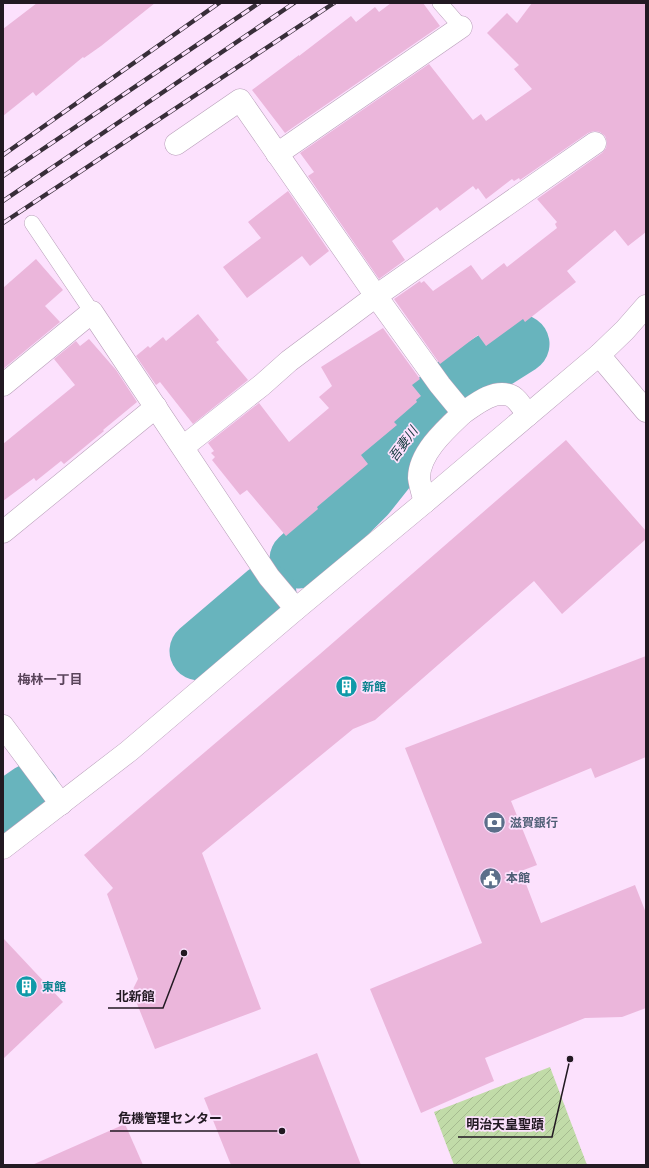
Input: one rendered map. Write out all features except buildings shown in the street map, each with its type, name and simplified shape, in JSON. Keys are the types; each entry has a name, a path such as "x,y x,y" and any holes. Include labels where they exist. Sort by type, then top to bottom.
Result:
{"street":[{"path":"277,154 461,27"},
{"path":"176,144 240,100 376,296 458,408"},
{"path":"183,446 262,385 289,361 376,296 596,143"},
{"path":"3,848 129,751 283,594 425,502 599,355 625,330 646,306"},
{"path":"3,385 92,312 283,594"},
{"path":"599,355 646,411"},
{"path":"425,502 419,479 421,469 427,452 442,433 458,408 498,395 509,395 515,399 528,415"},
{"path":"3,532 156,407"},
{"path":"3,726 61,804"}],"lane":[{"path":"440,3 461,27"},
{"path":"32,223 92,312"}],"green space":[{"path":"550,1067 587,1165 454,1165 434,1112"}],"waterway":[{"name":"吾妻川","path":"299,559 366,495 393,461 430,407 460,382 520,344"},
{"name":"吾妻川","path":"199,651 267,593"},
{"name":"吾妻川","path":"3,812 31,793"}],"railway":[{"path":"3,155 219,3"},
{"path":"3,176 259,3"},
{"path":"3,201 294,3"},
{"path":"3,223 334,3"}],"place":[{"name":"新館","path":"347,687"},
{"name":"滋賀銀行","path":"495,823"},
{"name":"本館","path":"490,878"},
{"name":"北新館","path":"184,953"},
{"name":"東館","path":"26,987"},
{"name":"明治天皇聖蹟","path":"570,1059"},
{"name":"危機管理センター","path":"282,1131"}],"district":[{"name":"梅林一丁目","path":"50,679"}]}
